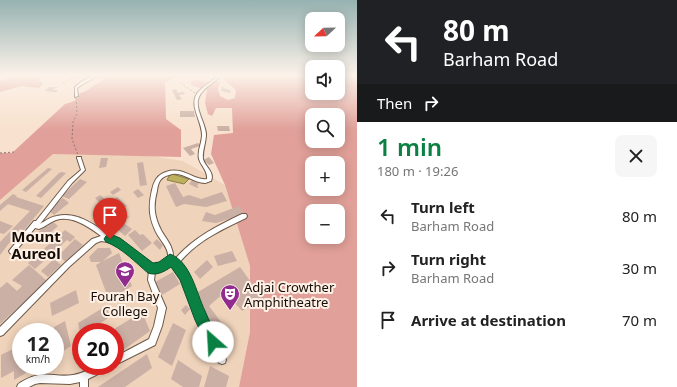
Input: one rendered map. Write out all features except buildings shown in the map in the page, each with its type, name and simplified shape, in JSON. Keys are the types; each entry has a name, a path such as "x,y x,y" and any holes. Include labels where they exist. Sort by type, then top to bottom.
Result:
{"street":[{"path":"198,95 196,102 204,132 201,155 210,177 207,181 200,181 186,174 175,172 159,178 156,183 151,205 152,214 160,233 168,244 172,261 184,276 200,316 222,360"},
{"path":"12,252 70,182 82,171 79,158"},
{"path":"152,269 161,267 172,261 202,237 244,216"},
{"path":"37,222 36,225 39,227 58,218 73,218 96,229 110,239"},
{"path":"0,332 86,248 94,241 101,238 116,241 152,269"},
{"path":"124,356 152,342 158,326 162,308 151,280 152,269"},
{"path":"22,387 33,380 40,378 71,380 84,376 84,387"}],"path":[{"path":"76,96 77,114 73,122 72,139 79,158"},
{"path":"0,153 15,152"}],"shaded area":[{"path":"80,93 165,93 166,119 181,130 181,157 53,154 0,200 0,153 12,153 65,104 72,102 79,96"},
{"path":"207,93 219,93 220,96 228,100 235,98 236,93 305,93 305,100 345,100 345,93 357,93 357,387 239,387 250,332 250,266 225,185 211,154 214,135 233,133 232,108 216,108 212,116 208,114 205,103"},
{"name":"Fourah Bay College","path":"53,154 136,154 183,161 225,185 250,266 250,332 239,387 0,387 0,200"},
{"path":"172,174 189,179 184,184 167,180"}],"place":[{"name":"Fourah Bay College","path":"125,288"},
{"name":"Adjai Crowther Amphitheatre","path":"230,311"}],"district":[{"name":"Mount Aureol","path":"36,244"}],"route":[{"path":"110,239 116,241 129,250 152,269 161,267 169,262 170,259 180,268 200,316 213,342"}]}
